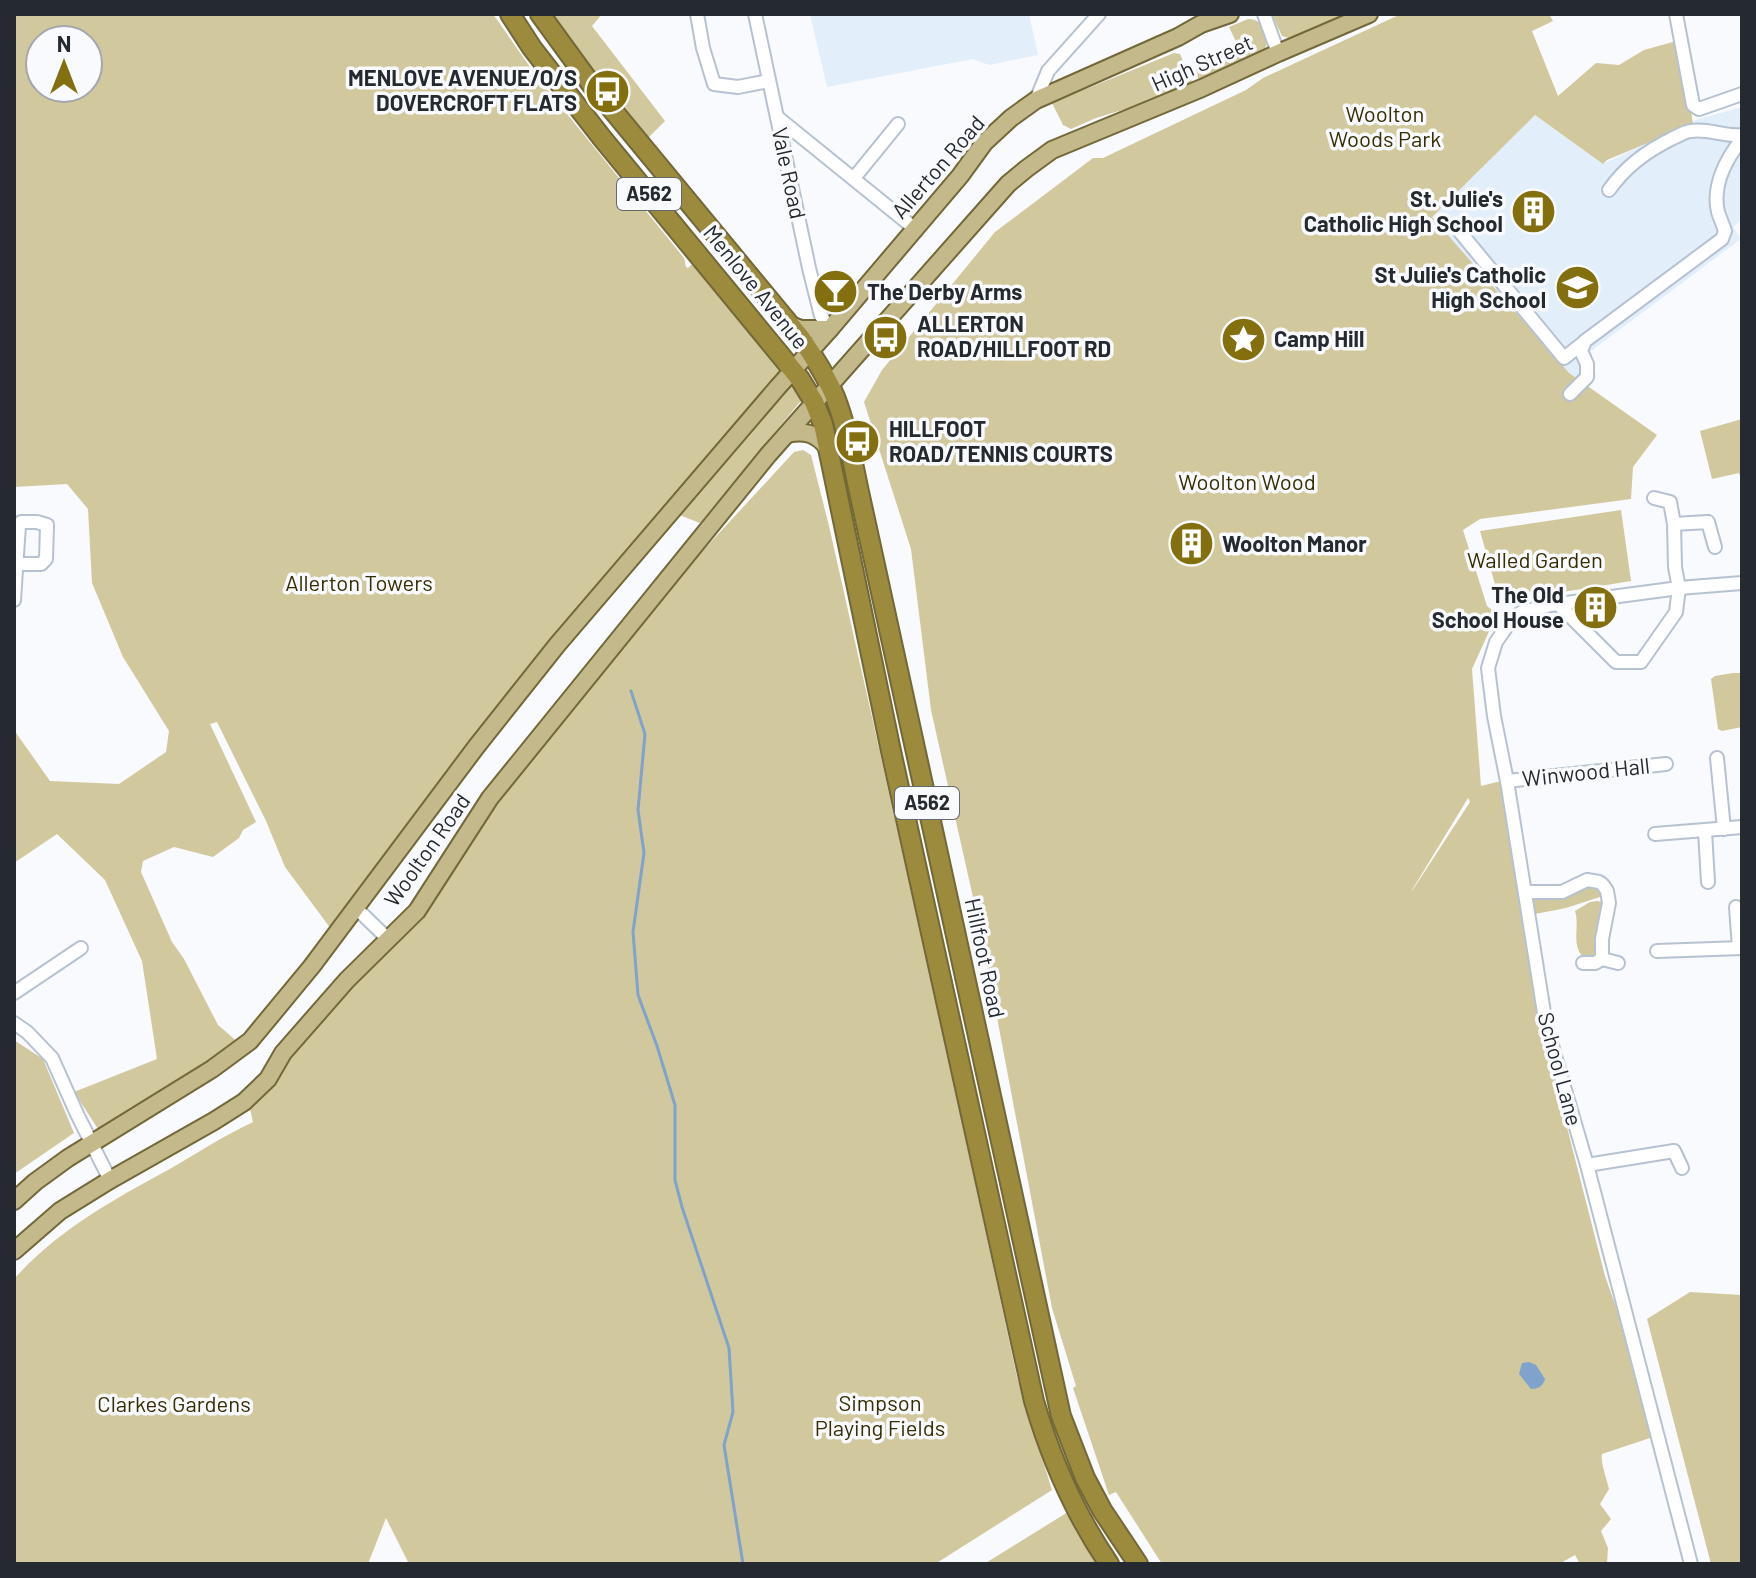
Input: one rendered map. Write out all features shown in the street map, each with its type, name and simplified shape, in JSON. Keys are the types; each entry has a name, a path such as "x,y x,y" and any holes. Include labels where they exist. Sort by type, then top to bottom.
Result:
{"highway":[{"name":"Menlove Avenue","path":"510,14 532,48 602,138 793,370 814,402"},
{"name":"Menlove Avenue","path":"540,14 591,84 811,352"},
{"name":"Hillfoot Road","path":"811,352 840,412 861,501 1057,1401 1073,1449 1094,1496 1138,1564"},
{"name":"A562","path":"814,402 823,424 1023,1359 1045,1440 1075,1507 1109,1564"}],"main road":[{"name":"High Street","path":"1036,100 1201,24 1230,14"},
{"name":"High Street","path":"829,384 886,324 1008,184 1052,150 1369,14"},
{"name":"Allerton Road","path":"811,352 960,176 984,143 1036,100"},
{"path":"790,325 801,329 830,329"},
{"name":"Woolton Road","path":"14,1201 68,1158 212,1069 250,1041 291,993 476,747 557,645 811,352"},
{"name":"Woolton Road","path":"14,1251 60,1211 244,1102 268,1079 283,1053 338,990 417,911 490,798 739,490 829,384"},
{"path":"787,434 811,433 827,447"}],"street":[{"path":"697,14 714,84 738,87 769,81"},
{"name":"Vale Road","path":"755,14 815,292 821,316 830,329"},
{"name":"Allerton Road","path":"1036,100 1048,71 1099,14"},
{"path":"1264,14 1278,53"},
{"path":"1676,14 1693,105 1699,109 1742,94"},
{"path":"777,116 914,228"},
{"path":"854,178 898,124"},
{"path":"1460,232 1564,358 1722,239 1725,231 1718,213 1718,185 1725,165 1742,137 1689,131 1637,159 1609,190"},
{"path":"1570,394 1587,377 1587,364 1581,351 1585,341"},
{"path":"1558,604 1616,662 1641,662 1676,612 1679,588 1670,502 1654,498"},
{"path":"1674,524 1708,522 1715,547"},
{"path":"14,600 17,564"},
{"name":"School Lane","path":"1691,1564 1587,1165 1546,1025 1488,668 1496,642 1512,619 1522,612 1558,604 1679,588 1742,583"},
{"path":"1717,758 1724,829"},
{"name":"Winwood Hall","path":"1507,781 1666,764"},
{"path":"1655,834 1742,827"},
{"path":"1705,831 1708,882"},
{"path":"1525,892 1562,892 1587,880 1603,885 1609,903 1602,939 1602,959"},
{"path":"1657,951 1740,948 1736,907"},
{"path":"356,908 388,939"},
{"path":"14,993 81,948"},
{"path":"1583,963 1595,963 1602,959 1618,963"},
{"path":"14,1023 52,1058 110,1180"},
{"path":"1587,1165 1674,1151 1682,1168"},
{"path":"1075,1507 1094,1496"}],"shaded area":[{"path":"810,14 1029,14 1038,55 989,65 973,59 827,87"},
{"name":"St Julie's Catholic High School","path":"1742,107 1742,219 1733,227 1741,239 1591,351 1596,377 1576,398 1431,217 1535,115 1603,164 1698,119"}],"green space":[{"name":"Allerton Towers","path":"14,14 493,14 537,77 684,258 686,267 694,262 804,397 700,523 666,510 334,933 285,867 217,722 210,724 256,822 213,857 174,847 143,861 141,872 172,942 218,1025 240,1044 100,1132 74,1092 157,1059 142,961 105,880 57,834 14,863 14,730 50,781 119,784 166,752 169,731 123,657 92,583 88,509 67,484 14,487"},
{"path":"549,14 602,14 592,26 665,121 645,141"},
{"path":"1274,14 1351,14 1292,39 1282,36"},
{"path":"1401,14 1549,14 1553,21 1532,31 1558,96 1596,63 1619,65 1644,50 1680,40 1693,124 1603,164 1535,115 1432,217 1569,373 1657,435 1633,467 1631,499 1480,519 1463,530 1487,606 1497,614 1472,669 1481,786 1501,781 1538,1023 1605,1276 1637,1366 1650,1438 1602,1454 1609,1489 1600,1504 1611,1519 1601,1531 1608,1548 1607,1564 1580,1564 1575,1555 1559,1564 1162,1564 1116,1492 1109,1495 1073,1388 1076,1386 1052,1308 981,933 931,710 911,549 864,402 882,370 995,232 1093,158 1103,158 1246,90 1263,78","holes":["1468,798 1470,802 1412,891"]},
{"path":"1248,19 1263,26 1267,42 1263,52 1199,80 1194,70 1240,50 1229,27"},
{"path":"1174,53 1180,54 1192,82 1071,129 1063,125 1052,103"},
{"path":"1742,419 1742,481 1739,473 1712,479 1700,431"},
{"path":"803,450 811,455 829,526 1017,1377 1052,1490 935,1564 409,1564 386,1518 368,1564 14,1564 14,1279 49,1246 86,1218 253,1122 250,1109 348,982 418,914 491,803 649,609 794,452"},
{"name":"Walled Garden","path":"1621,510 1631,581 1500,602 1480,531"},
{"path":"1742,673 1742,727 1722,731 1718,729 1711,679"},
{"path":"1583,885 1595,885 1603,896 1535,914 1533,901 1536,898"},
{"path":"1597,901 1604,902 1597,950 1591,958 1583,957 1577,946 1575,911"},
{"path":"14,1040 43,1059 74,1133 14,1174"},
{"path":"1690,1292 1742,1295 1742,1564 1711,1564 1647,1319"},
{"path":"1068,1512 1102,1564 984,1564"}],"water":[{"path":"1522,1363 1536,1365 1545,1379 1542,1385 1531,1389 1519,1374"}],"waterway":[{"path":"631,691 645,734 638,810 644,853 633,932 638,995 675,1105 675,1180 729,1348 733,1412 724,1445 743,1564"}],"place":[{"name":"MENLOVE AVENUE/O/S DOVERCROFT FLATS","path":"608,91"},
{"name":"St. Julie's Catholic High School","path":"1534,212"},
{"name":"St Julie's Catholic High School","path":"1577,288"},
{"name":"The Derby Arms","path":"836,292"},
{"name":"ALLERTON ROAD/HILLFOOT RD","path":"886,337"},
{"name":"Camp Hill","path":"1243,339"},
{"name":"HILLFOOT ROAD/TENNIS COURTS","path":"858,442"},
{"name":"Woolton Manor","path":"1191,544"},
{"name":"The Old School House","path":"1595,608"}],"park label":[{"name":"Woolton Woods Park","path":"1385,126"},
{"name":"Woolton Wood","path":"1247,482"},
{"name":"Clarkes Gardens","path":"174,1404"},
{"name":"Simpson Playing Fields","path":"880,1416"}]}
